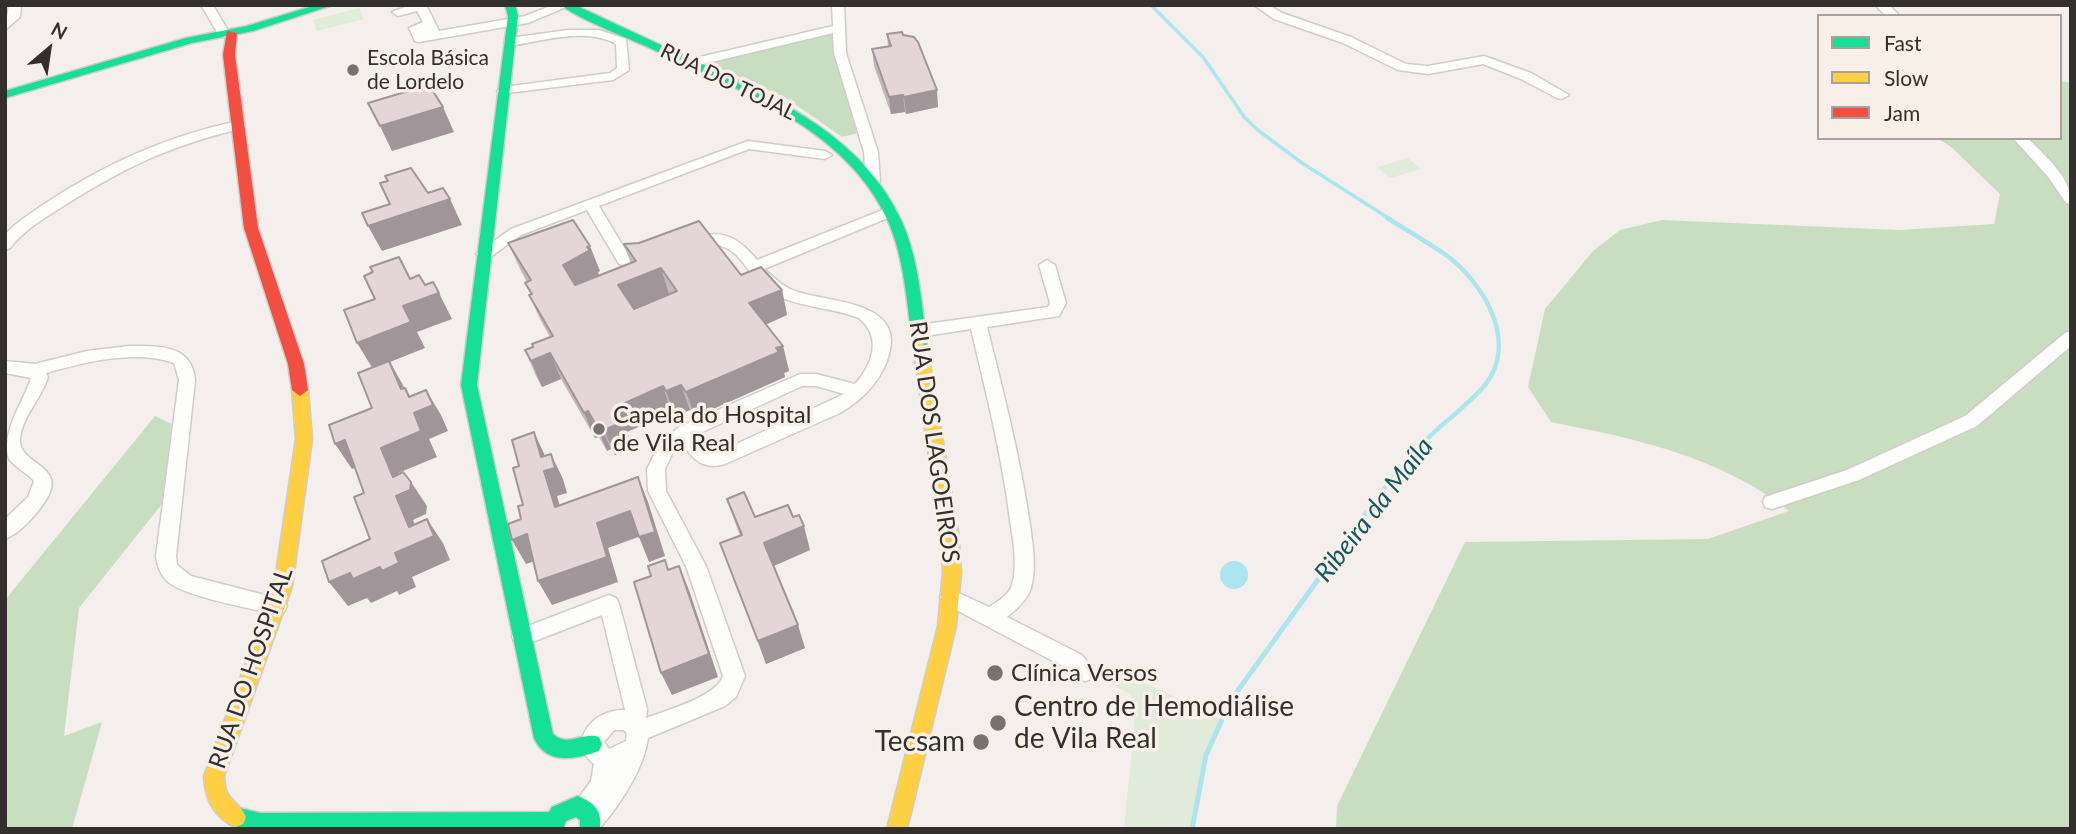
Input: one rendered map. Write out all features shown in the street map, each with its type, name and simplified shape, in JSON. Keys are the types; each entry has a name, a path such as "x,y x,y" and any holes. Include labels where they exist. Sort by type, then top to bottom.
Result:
{"street":[{"path":"5,26 14,18 15,5"},
{"path":"208,5 228,34"},
{"path":"5,96 190,40 228,34 328,5"},
{"path":"510,5 510,42 469,389 542,730 548,745 560,751 599,752 620,758 635,736 717,699 733,683 730,662 696,566 655,485 660,457 670,443 685,432 803,379 858,391"},
{"path":"398,12 421,6 432,29 512,22 535,17 566,5"},
{"name":"RUA DO TOJAL","path":"566,5 781,106 844,150 873,182"},
{"path":"838,5 840,53 874,164 873,182"},
{"path":"1260,5 1278,16 1347,40 1403,67 1428,70 1484,60 1526,76 1562,95"},
{"path":"691,63 838,28"},
{"path":"504,91 613,76 623,70 622,41 617,37 587,32 510,42"},
{"name":"RUA DO HOSPITAL","path":"228,34 252,234 296,364 304,416 301,468 285,578 215,771 215,793 226,812 241,820 260,823 553,825"},
{"path":"5,245 26,223 101,175 138,155 176,139 238,125"},
{"path":"2022,140 2054,175 2071,200"},
{"path":"484,254 512,234 752,144 825,155"},
{"path":"844,150 869,145"},
{"name":"RUA DOS LAGOEIROS","path":"873,182 890,212 906,251 951,548 947,626 897,829"},
{"path":"591,204 626,262 638,262 694,241 716,238 736,244 767,282 785,293 852,308 874,322 881,336 881,355 873,373 858,391 841,404 717,460 704,458 685,432"},
{"path":"754,267 890,212"},
{"path":"919,331 1055,310 1058,303 1047,265"},
{"path":"978,323 1017,500 1024,568 1023,583 1017,595 990,618"},
{"path":"1772,502 1853,475 1971,421 2071,337"},
{"path":"5,367 35,370 69,360 120,353 162,353 180,359 186,368 187,380 166,556 167,568 174,576 187,583 277,606"},
{"path":"5,531 34,502 42,487 40,475 17,455 12,444 17,423 40,382 39,374 35,370"},
{"path":"950,597 1075,662 1085,672"},
{"path":"522,637 609,604 636,709 635,736 614,792 589,819"},
{"path":"589,819 601,786 598,730 610,721 625,719 635,736"},
{"path":"553,825 565,810 589,819"}],"green space":[{"path":"359,8 364,19 317,31 313,20"},
{"path":"833,32 835,55 858,133 842,137 789,100 706,62"},
{"path":"2062,81 2071,83 2071,829 1336,829 1337,806 1465,542 1708,539 1789,511 1734,476 1676,452 1551,422 1528,387 1545,309 1593,251 1620,230 1662,220 1899,230 1994,224 2000,194 1940,140 2062,140"},
{"path":"1408,158 1421,169 1390,178 1377,167"},
{"path":"155,416 172,424 162,504 79,608 64,736 102,722 72,829 5,829 5,600"},
{"path":"1109,667 1222,718 1208,748 1192,829 1124,829 1136,707 1130,695 1102,678"}],"water":[{"path":"1234,561 1244,565 1248,575 1244,585 1234,589 1224,585 1220,575 1224,565"}],"building":[{"path":"902,32 903,35 914,37 918,42 937,90 904,97 889,97 872,49 891,46 887,34"},
{"path":"422,87 424,90 431,88 443,107 380,126 368,103"},
{"path":"411,168 428,193 443,188 450,199 368,226 362,213 390,204 380,183 388,181 385,176"},
{"path":"573,220 590,246 587,247 590,250 563,265 575,285 636,261 624,244 639,243 699,221 741,275 761,267 782,290 749,303 783,346 776,348 779,352 686,392 681,385 666,391 663,386 614,408 623,422 604,430 600,424 596,425 588,411 584,413 550,353 531,361 525,350 533,347 532,344 553,336 529,295 532,294 525,283 531,280 508,243","holes":["661,268 677,291 634,309 618,285"]},
{"path":"399,257 410,279 419,275 425,285 433,282 439,293 403,306 411,322 357,343 344,310 375,299 364,276 373,272 370,267"},
{"path":"389,361 401,389 405,388 409,397 426,390 433,405 414,413 421,431 381,448 393,477 403,472 411,482 410,490 396,496 409,527 427,519 434,536 395,553 399,563 382,571 380,567 353,579 350,573 329,582 322,561 370,539 354,497 364,493 345,440 335,444 329,425 372,408 358,373"},
{"path":"534,432 541,457 551,454 555,468 544,471 555,507 638,477 655,532 639,537 630,511 597,523 607,557 538,581 527,534 512,540 508,524 521,519 518,506 523,505 513,468 519,466 512,440"},
{"path":"744,492 755,517 788,505 793,517 799,515 804,526 764,543 798,625 758,641 720,543 742,535 727,499"},
{"path":"665,560 668,570 679,566 709,654 661,673 634,582 651,576 648,566"}],"waterway":[{"name":"Ribeira da Maíla","path":"1151,5 1203,57 1245,118 1259,131 1302,163 1390,219"},
{"name":"Ribeira da Maíla","path":"1381,493 1416,449 1485,385 1495,368 1499,350 1498,332 1492,314 1473,281 1446,255 1387,218"},
{"name":"Ribeira da Maíla","path":"1192,829 1206,755 1231,700 1382,491"}],"traffic: fast":[{"path":"5,95 190,40 249,29 328,5"},
{"path":"510,5 513,16 469,385 544,738 554,747 566,750 592,744"},
{"path":"566,5 774,104 833,142 858,165 879,191 895,222 905,252 920,347"},
{"path":"552,829 559,814 578,806 591,815 590,829"},
{"path":"236,817 260,823 554,822"}],"traffic: slow":[{"path":"897,829 947,626 952,572 949,532 920,347"},
{"path":"236,817 225,809 219,800 214,776 283,587 304,439 300,390"}],"traffic: jam":[{"path":"231,33 229,55 251,228 296,364 300,390"}],"place":[{"name":"Escola Básica de Lordelo","path":"353,70"},
{"name":"Capela do Hospital de Vila Real","path":"599,429"},
{"name":"Clínica Versos","path":"995,673"},
{"name":"Centro de Hemodiálise de Vila Real","path":"998,723"},
{"name":"Tecsam","path":"981,742"}]}
